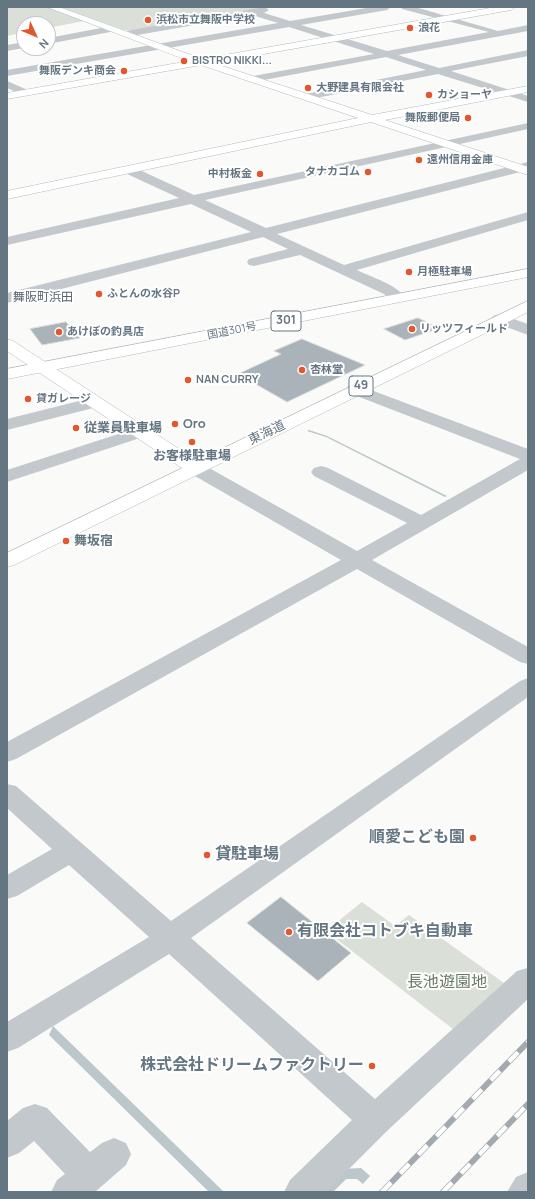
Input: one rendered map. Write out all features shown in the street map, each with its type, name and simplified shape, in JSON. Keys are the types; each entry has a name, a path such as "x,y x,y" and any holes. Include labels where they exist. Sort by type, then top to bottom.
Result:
{"main road":[{"path":"51,7 202,62 444,143 525,168"},
{"path":"7,96 511,7"},
{"path":"7,195 373,119 528,89"},
{"name":"国道301号","path":"7,374 528,273"},
{"name":"東海道","path":"7,561 355,389 528,306"},
{"path":"7,344 195,468"}],"street":[{"path":"7,73 387,7"},
{"path":"405,7 521,39"},
{"path":"126,34 273,8"},
{"path":"252,12 528,99"},
{"path":"253,79 528,28"},
{"path":"56,40 112,29"},
{"path":"306,97 528,53"},
{"path":"7,84 26,93"},
{"path":"7,241 444,143 528,126"},
{"path":"7,298 525,168"},
{"path":"129,170 389,291 399,298"},
{"path":"342,270 528,216"},
{"path":"254,262 300,250"},
{"path":"499,319 528,330"},
{"path":"355,389 528,455"},
{"path":"7,425 95,402"},
{"path":"7,476 140,432"},
{"path":"7,753 357,560 528,462"},
{"path":"195,468 528,657"},
{"path":"321,472 422,523"},
{"path":"7,1038 148,953 528,686"},
{"path":"7,793 376,1120"},
{"path":"7,888 72,850"},
{"path":"302,1192 376,1120 528,980"},
{"path":"7,1142 35,1119 90,1174"},
{"path":"525,1192 528,1189"}],"green space":[{"path":"7,7 45,7 84,21 56,26 56,16 16,16 16,34 7,36"},
{"name":"浜松市立舞阪中学校","path":"60,7 272,7 139,30 124,30"},
{"name":"長池遊園地","path":"362,902 395,926 409,915 504,983 453,1029 326,931"}],"shaded area":[{"path":"309,430 327,436 447,496 445,497 326,437 307,431"},
{"path":"53,1026 224,1192 209,1192 49,1035"},
{"path":"361,1168 370,1176 363,1184 357,1179 346,1179 333,1192 318,1192 342,1169"}],"building":[{"name":"リッツフィールド","path":"418,318 440,328 405,340 384,329"},
{"name":"あけぼの釣具店","path":"66,322 80,338 42,345 30,329"},
{"name":"杏林堂","path":"302,339 365,365 287,402 238,374 281,354 274,351"},
{"name":"有限会社コトブキ自動車","path":"281,897 351,953 318,981 247,923"}],"railway":[{"path":"382,1192 528,1042"},
{"path":"443,1192 528,1104"}],"place":[{"name":"浜松市立舞阪中学校","path":"148,20"},
{"name":"浪花","path":"410,28"},
{"name":"BISTRO NIKKI...","path":"184,61"},
{"name":"舞阪デンキ商会","path":"124,71"},
{"name":"大野建具有限会社","path":"308,88"},
{"name":"カショーヤ","path":"429,95"},
{"name":"舞阪郵便局","path":"468,118"},
{"name":"遠州信用金庫","path":"419,160"},
{"name":"タナカゴム","path":"368,172"},
{"name":"中村板金","path":"260,174"},
{"name":"月極駐車場","path":"409,272"},
{"name":"ふとんの水谷P","path":"99,294"},
{"name":"リッツフィールド","path":"412,329"},
{"name":"あけぼの釣具店","path":"59,332"},
{"name":"杏林堂","path":"302,370"},
{"name":"NAN CURRY","path":"188,380"},
{"name":"貸ガレージ","path":"28,399"},
{"name":"Oro","path":"175,424"},
{"name":"従業員駐車場","path":"76,428"},
{"name":"お客様駐車場","path":"192,442"},
{"name":"舞坂宿","path":"66,541"},
{"name":"順愛こども園","path":"473,838"},
{"name":"貸駐車場","path":"207,855"},
{"name":"有限会社コトブキ自動車","path":"289,932"},
{"name":"株式会社ドリームファクトリー","path":"372,1066"}],"district":[{"name":"舞阪町浜田","path":"43,298"}]}
